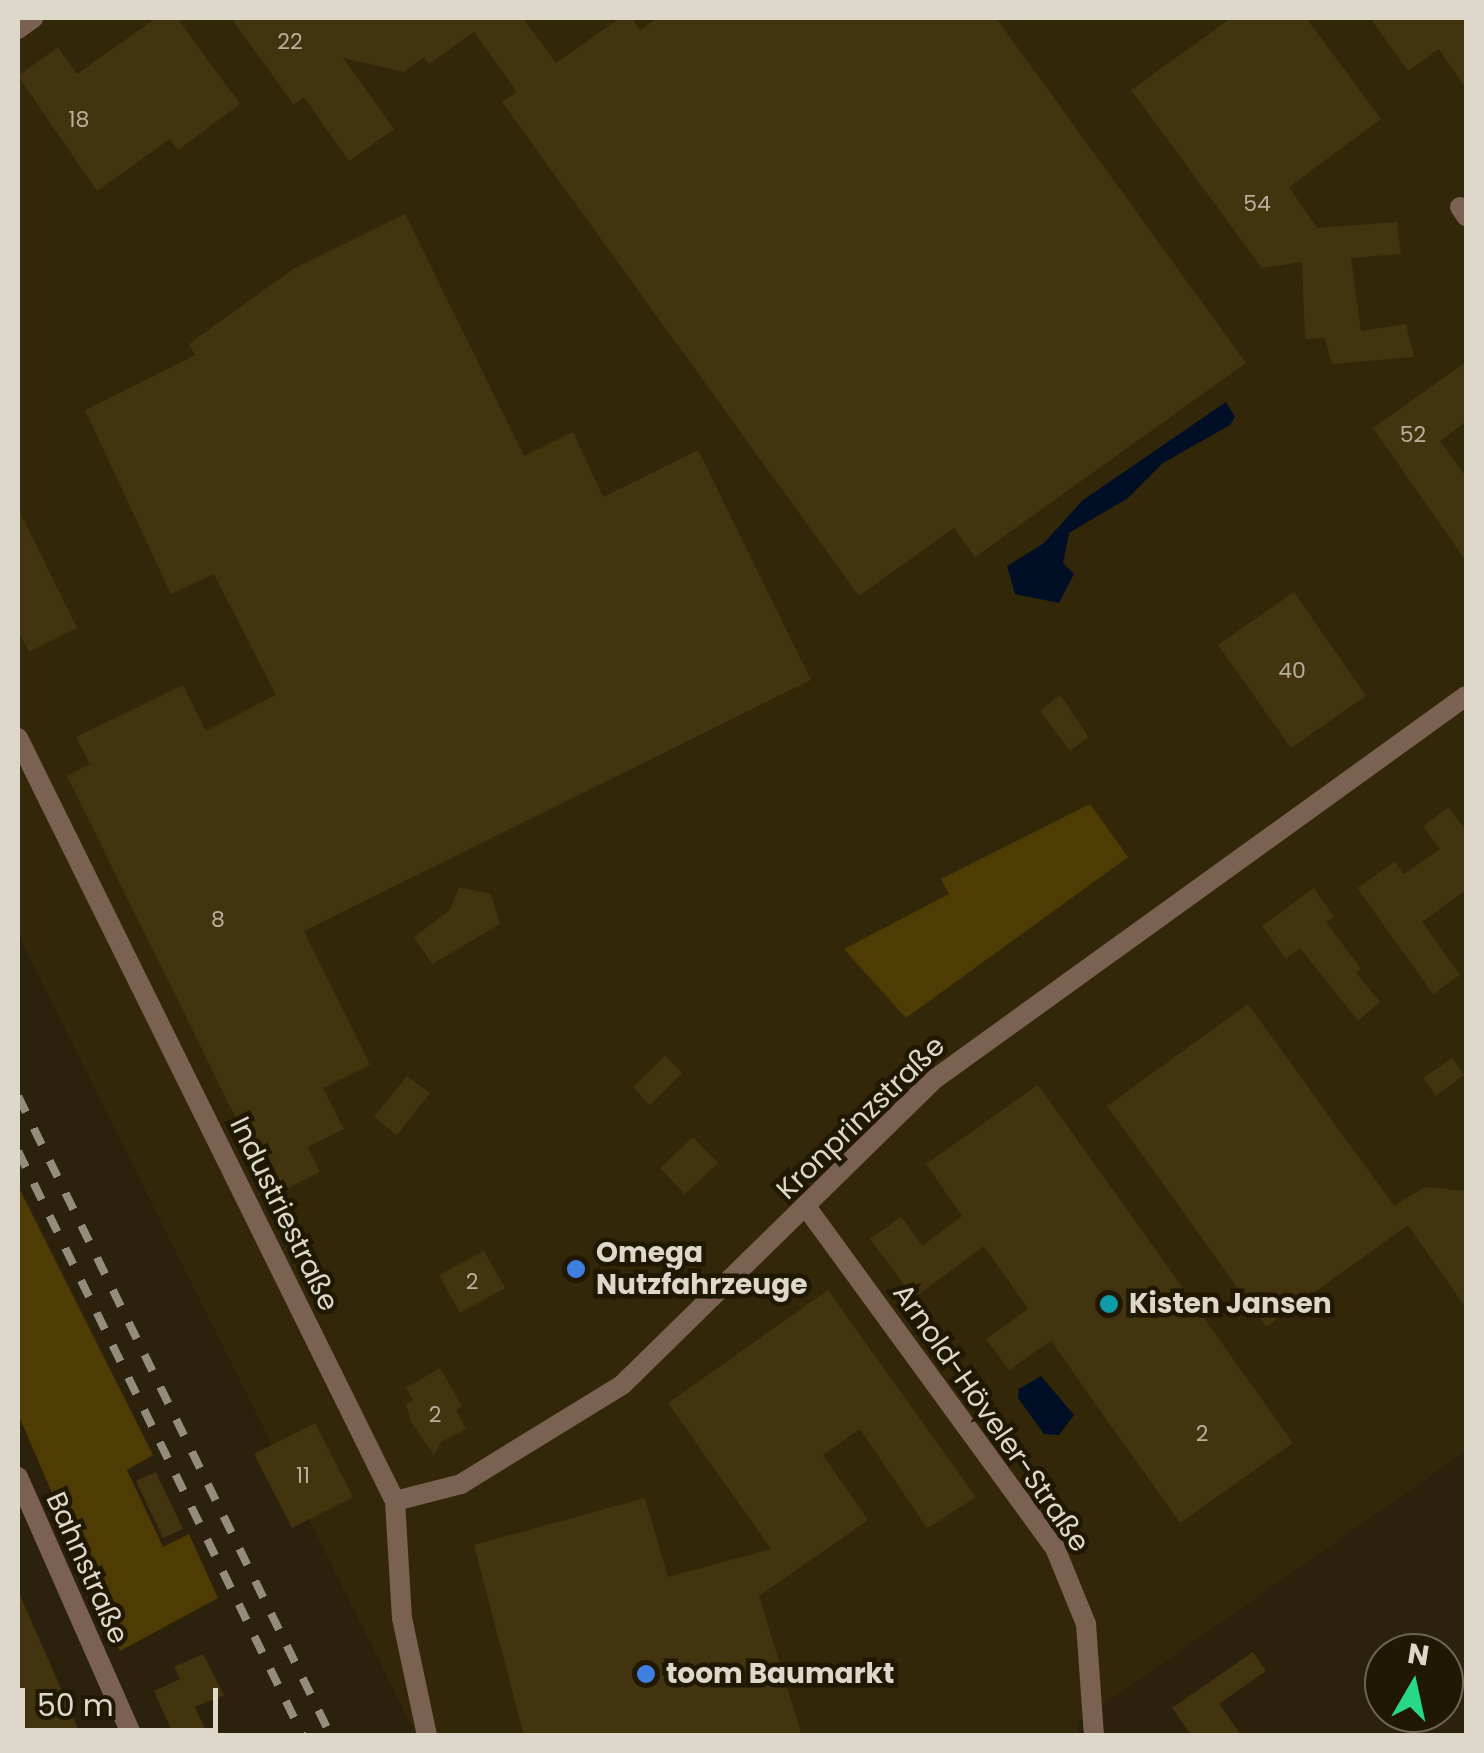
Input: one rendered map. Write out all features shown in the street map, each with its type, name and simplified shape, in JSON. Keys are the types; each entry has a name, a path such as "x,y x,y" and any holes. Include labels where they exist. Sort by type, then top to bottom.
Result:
{"street":[{"path":"18,29 34,18"},
{"name":"Kronprinzstraße","path":"395,1501 461,1484 622,1385 807,1208 932,1081 1466,696"},
{"name":"Industriestraße","path":"18,738 395,1501 402,1618 428,1736"},
{"name":"Arnold-Höveler-Straße","path":"807,1208 1054,1548 1086,1624 1094,1736"},
{"name":"Bahnstraße","path":"18,1477 132,1736"}],"shaded area":[{"path":"18,18 1466,18 1466,1451 1077,1723 1079,1735 416,1735 18,934"},
{"path":"1090,804 1128,857 906,1018 844,949 949,894 941,879"},
{"path":"18,1186 153,1455 127,1470 163,1547 189,1534 218,1598 120,1651 18,1414"}],"water":[{"path":"1226,402 1235,417 1230,425 1163,463 1128,498 1069,533 1063,563 1074,574 1059,603 1015,594 1007,566 1044,543 1083,500"},
{"path":"1041,1376 1074,1415 1059,1435 1044,1434 1018,1398 1019,1389"}],"building":[{"path":"156,18 177,18 240,104 178,150 170,139 97,191 18,76 58,47 77,74"},
{"path":"231,18 523,18 556,63 620,18 632,18 640,30 657,18 996,18 1246,363 975,557 954,528 859,596 502,102 517,92 474,32 429,64 424,57 404,72 343,58 394,129 349,161 304,97 294,105"},
{"path":"1231,18 1306,18 1381,119 1289,187 1317,228 1397,222 1401,254 1351,258 1361,331 1406,324 1414,357 1332,364 1325,338 1305,339 1302,262 1262,268 1131,90"},
{"path":"1370,18 1466,18 1466,89 1439,49 1408,71"},
{"path":"405,214 524,456 573,432 603,497 698,450 811,680 304,931 370,1065 323,1088 344,1129 308,1147 320,1172 274,1195 67,776 90,764 76,737 183,685 206,731 276,695 214,574 171,594 85,410 195,355 189,344 293,269"},
{"path":"1466,362 1466,422 1440,441 1466,477 1466,561 1373,428"},
{"path":"18,508 77,628 29,652 18,630"},
{"path":"1294,592 1366,696 1291,748 1218,645"},
{"path":"1060,695 1089,737 1070,751 1040,711"},
{"path":"1449,807 1466,831 1466,890 1422,922 1460,975 1433,994 1357,888 1395,862 1404,874 1440,849 1423,826"},
{"path":"459,887 491,894 500,924 432,964 414,937 450,910"},
{"path":"1314,888 1334,917 1326,922 1361,969 1356,973 1380,1002 1358,1021 1300,948 1286,959 1262,926"},
{"path":"1248,1004 1394,1206 1425,1187 1466,1191 1466,1308 1408,1225 1266,1327 1107,1106"},
{"path":"665,1056 682,1073 650,1105 633,1087"},
{"path":"1452,1058 1464,1075 1436,1096 1423,1078"},
{"path":"407,1076 430,1093 397,1135 374,1117"},
{"name":"Kisten Jansen","path":"1038,1085 1293,1443 1180,1523 1051,1341 1009,1370 986,1339 1028,1309 984,1246 914,1298 870,1239 901,1217 922,1246 962,1216 926,1164"},
{"path":"693,1137 718,1163 685,1194 660,1168"},
{"path":"484,1251 505,1288 460,1313 439,1275"},
{"path":"828,1290 976,1497 927,1528 860,1429 823,1455 868,1520 759,1596 802,1736 524,1736 474,1545 645,1498 668,1577 771,1549 668,1403"},
{"path":"440,1368 462,1406 456,1410 466,1429 441,1442 434,1455 411,1422 406,1404 413,1400 406,1388"},
{"path":"315,1423 353,1497 292,1528 254,1454"},
{"path":"156,1472 183,1529 163,1538 136,1481"},
{"path":"18,1591 81,1736 49,1736 46,1729 27,1735 18,1711"},
{"path":"1253,1652 1266,1671 1219,1704 1242,1736 1192,1736 1172,1708"},
{"path":"203,1654 224,1695 195,1707 208,1736 174,1736 154,1691 180,1679 174,1667"}],"railway":[{"path":"18,1096 331,1736"},
{"path":"18,1151 303,1736"}],"place":[{"name":"Omega Nutzfahrzeuge","path":"576,1269"},
{"name":"Kisten Jansen","path":"1109,1304"},
{"name":"toom Baumarkt","path":"646,1674"}]}
